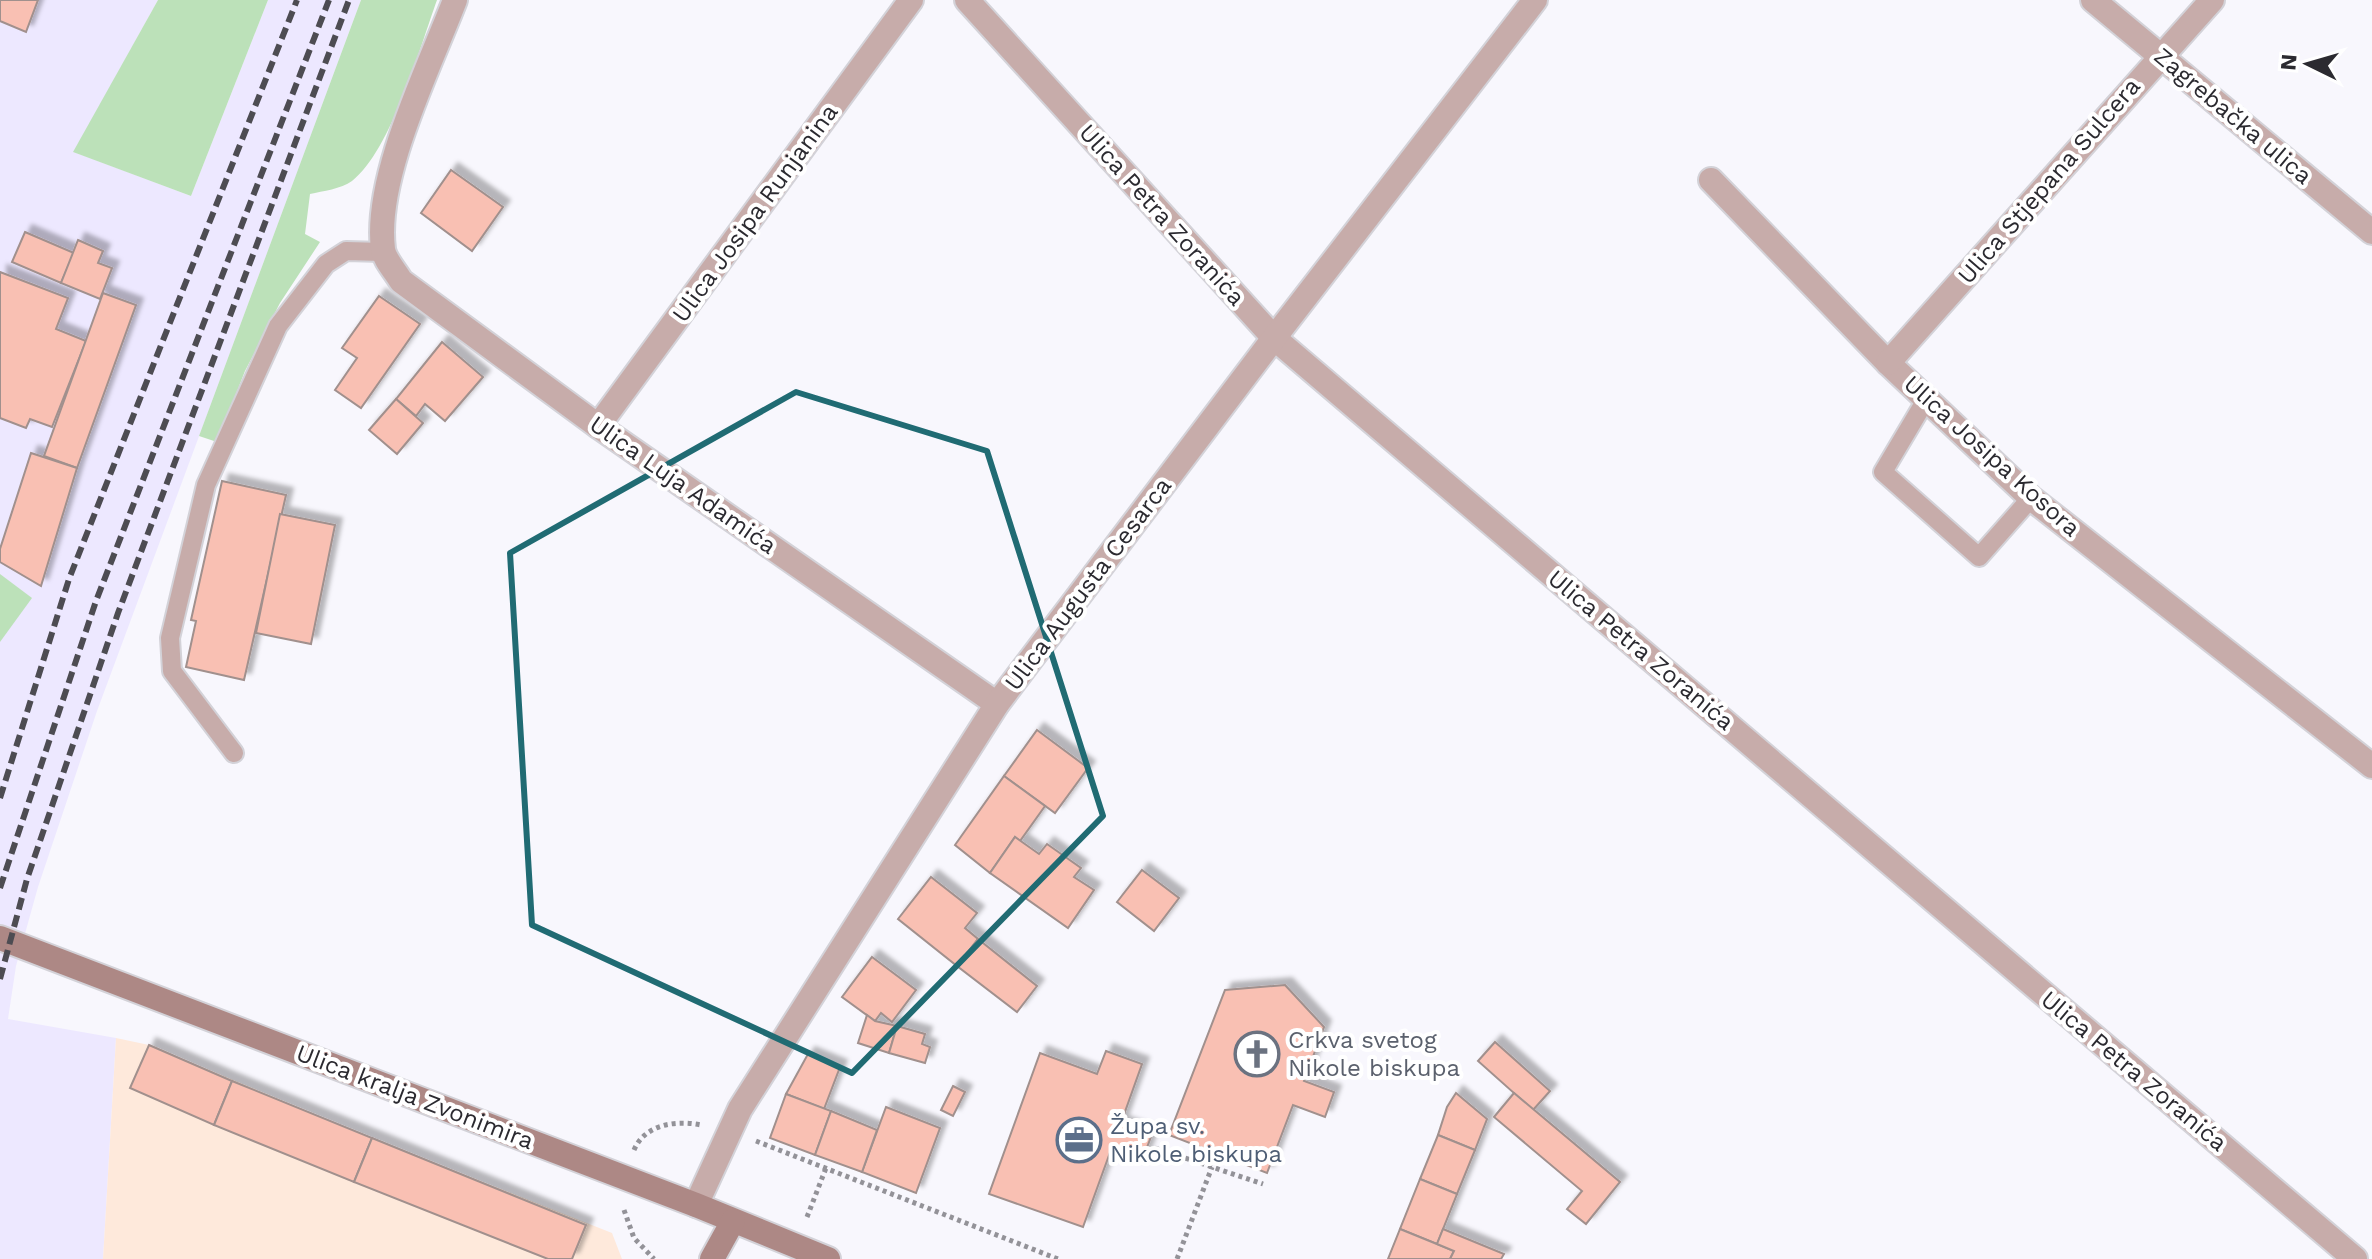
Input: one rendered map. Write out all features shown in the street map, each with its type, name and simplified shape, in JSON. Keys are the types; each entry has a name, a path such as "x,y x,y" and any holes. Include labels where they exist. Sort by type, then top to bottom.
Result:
{"main road":[{"name":"Ulica kralja Zvonimira","path":"0,938 624,1177 828,1259"},
{"path":"712,1259 733,1221"}],"street":[{"path":"383,252 385,196 397,151 455,0"},
{"name":"Ulica Josipa Runjanina","path":"598,426 911,0"},
{"name":"Ulica Petra Zoranića","path":"967,0 1274,338 2355,1259"},
{"name":"Ulica Augusta Cesarca","path":"696,1205 740,1109 997,704 1535,0"},
{"name":"Zagrebačka ulica","path":"2093,0 2372,232"},
{"name":"Ulica Stjepana Sulcera","path":"1888,363 2212,0"},
{"name":"Ulica Josipa Kosora","path":"1711,180 1888,363 2031,498 2372,766"},
{"name":"Ulica Luja Adamića","path":"383,252 401,281 598,426 997,704"}],"lane":[{"path":"234,753 172,671 170,638 206,485 278,326 326,264 346,251 383,252"},
{"path":"1927,398 1883,472 1979,557 2031,498"}],"path":[{"path":"654,1259 634,1238 622,1206 624,1177 637,1144 647,1132 668,1124 687,1122 731,1131 1058,1259"},
{"path":"1155,1148 1263,1184"},
{"path":"1177,1259 1212,1167"},
{"path":"796,1246 826,1168"}],"highlighted area":[{"path":"796,392 987,451 1103,816 852,1073 532,925 510,553"}],"shaded area":[{"path":"0,0 158,0 74,152 191,196 268,0 361,0 97,711 38,887 16,966 8,1019 116,1038 103,1259 0,1259"},
{"path":"116,1038 149,1045 612,1233 622,1259 103,1259"}],"green space":[{"path":"158,0 268,0 191,196 73,152"},
{"path":"361,0 437,0 403,97 379,147 366,167 348,184 310,194 305,234 320,242 280,303 245,371 217,442 199,436"},
{"path":"0,574 32,598 0,642"}],"building":[{"path":"0,0 38,0 26,32 0,21"},
{"path":"451,170 503,207 472,251 421,213"},
{"path":"25,232 74,253 61,283 12,262"},
{"path":"78,240 103,251 98,263 112,268 100,299 61,283"},
{"path":"0,272 68,298 56,329 86,341 52,427 30,419 26,428 0,418"},
{"path":"103,293 136,305 77,468 44,456"},
{"path":"379,296 420,324 361,408 335,390 357,358 342,348"},
{"path":"442,342 483,377 445,421 425,404 416,416 396,399"},
{"path":"396,399 423,423 397,454 369,430"},
{"path":"31,453 77,468 41,586 0,562 0,549"},
{"path":"222,481 286,495 244,680 186,667 196,621 191,620"},
{"path":"280,514 335,525 311,644 256,633"},
{"path":"1037,730 1088,768 1055,813 1004,776"},
{"path":"1004,776 1045,806 1020,841 1015,837 990,873 955,845"},
{"path":"1015,837 1039,854 1047,844 1081,868 1074,877 1094,890 1068,928 990,873"},
{"path":"1142,870 1179,898 1154,931 1117,902"},
{"path":"931,877 977,913 965,928 978,939 957,966 898,919"},
{"path":"978,939 1037,986 1017,1012 957,966"},
{"path":"872,957 916,990 892,1022 881,1013 875,1021 842,997"},
{"name":"Crkva svetog Nikole biskupa","path":"1285,985 1324,1027 1304,1081 1334,1092 1325,1117 1293,1105 1267,1173 1169,1135 1225,990"},
{"path":"867,1015 875,1021 897,1026 889,1053 858,1043"},
{"path":"897,1026 925,1034 922,1044 930,1047 925,1063 889,1053"},
{"path":"1495,1042 1550,1091 1533,1110 1478,1061"},
{"path":"149,1045 232,1081 214,1125 130,1088"},
{"name":"Župa sv. Nikole biskupa","path":"1106,1051 1142,1064 1121,1123 1152,1134 1143,1158 1112,1147 1083,1227 989,1194 1040,1053 1097,1074"},
{"path":"808,1054 840,1067 824,1109 786,1094"},
{"path":"232,1081 372,1138 354,1182 214,1125"},
{"path":"953,1086 965,1092 953,1116 941,1110"},
{"path":"1456,1093 1487,1119 1475,1150 1438,1135 1447,1107"},
{"path":"1514,1093 1620,1182 1586,1224 1567,1209 1582,1191 1494,1117"},
{"path":"786,1094 831,1111 815,1155 770,1138"},
{"path":"886,1107 940,1128 916,1193 862,1172"},
{"path":"831,1111 877,1130 862,1172 815,1155"},
{"path":"1438,1135 1475,1150 1457,1194 1420,1179"},
{"path":"372,1138 586,1225 572,1259 548,1259 354,1182"},
{"path":"1420,1179 1457,1194 1437,1244 1400,1229"},
{"path":"1400,1229 1454,1251 1450,1259 1388,1259"},
{"path":"1443,1229 1504,1254 1501,1259 1450,1259 1454,1251 1437,1244"}],"railway":[{"path":"0,798 69,579 297,0"},
{"path":"0,888 96,601 329,0"},
{"path":"0,979 27,879 118,613 349,0"}],"place":[{"name":"Crkva svetog Nikole biskupa","path":"1257,1054"},
{"name":"Župa sv. Nikole biskupa","path":"1079,1140"}]}
